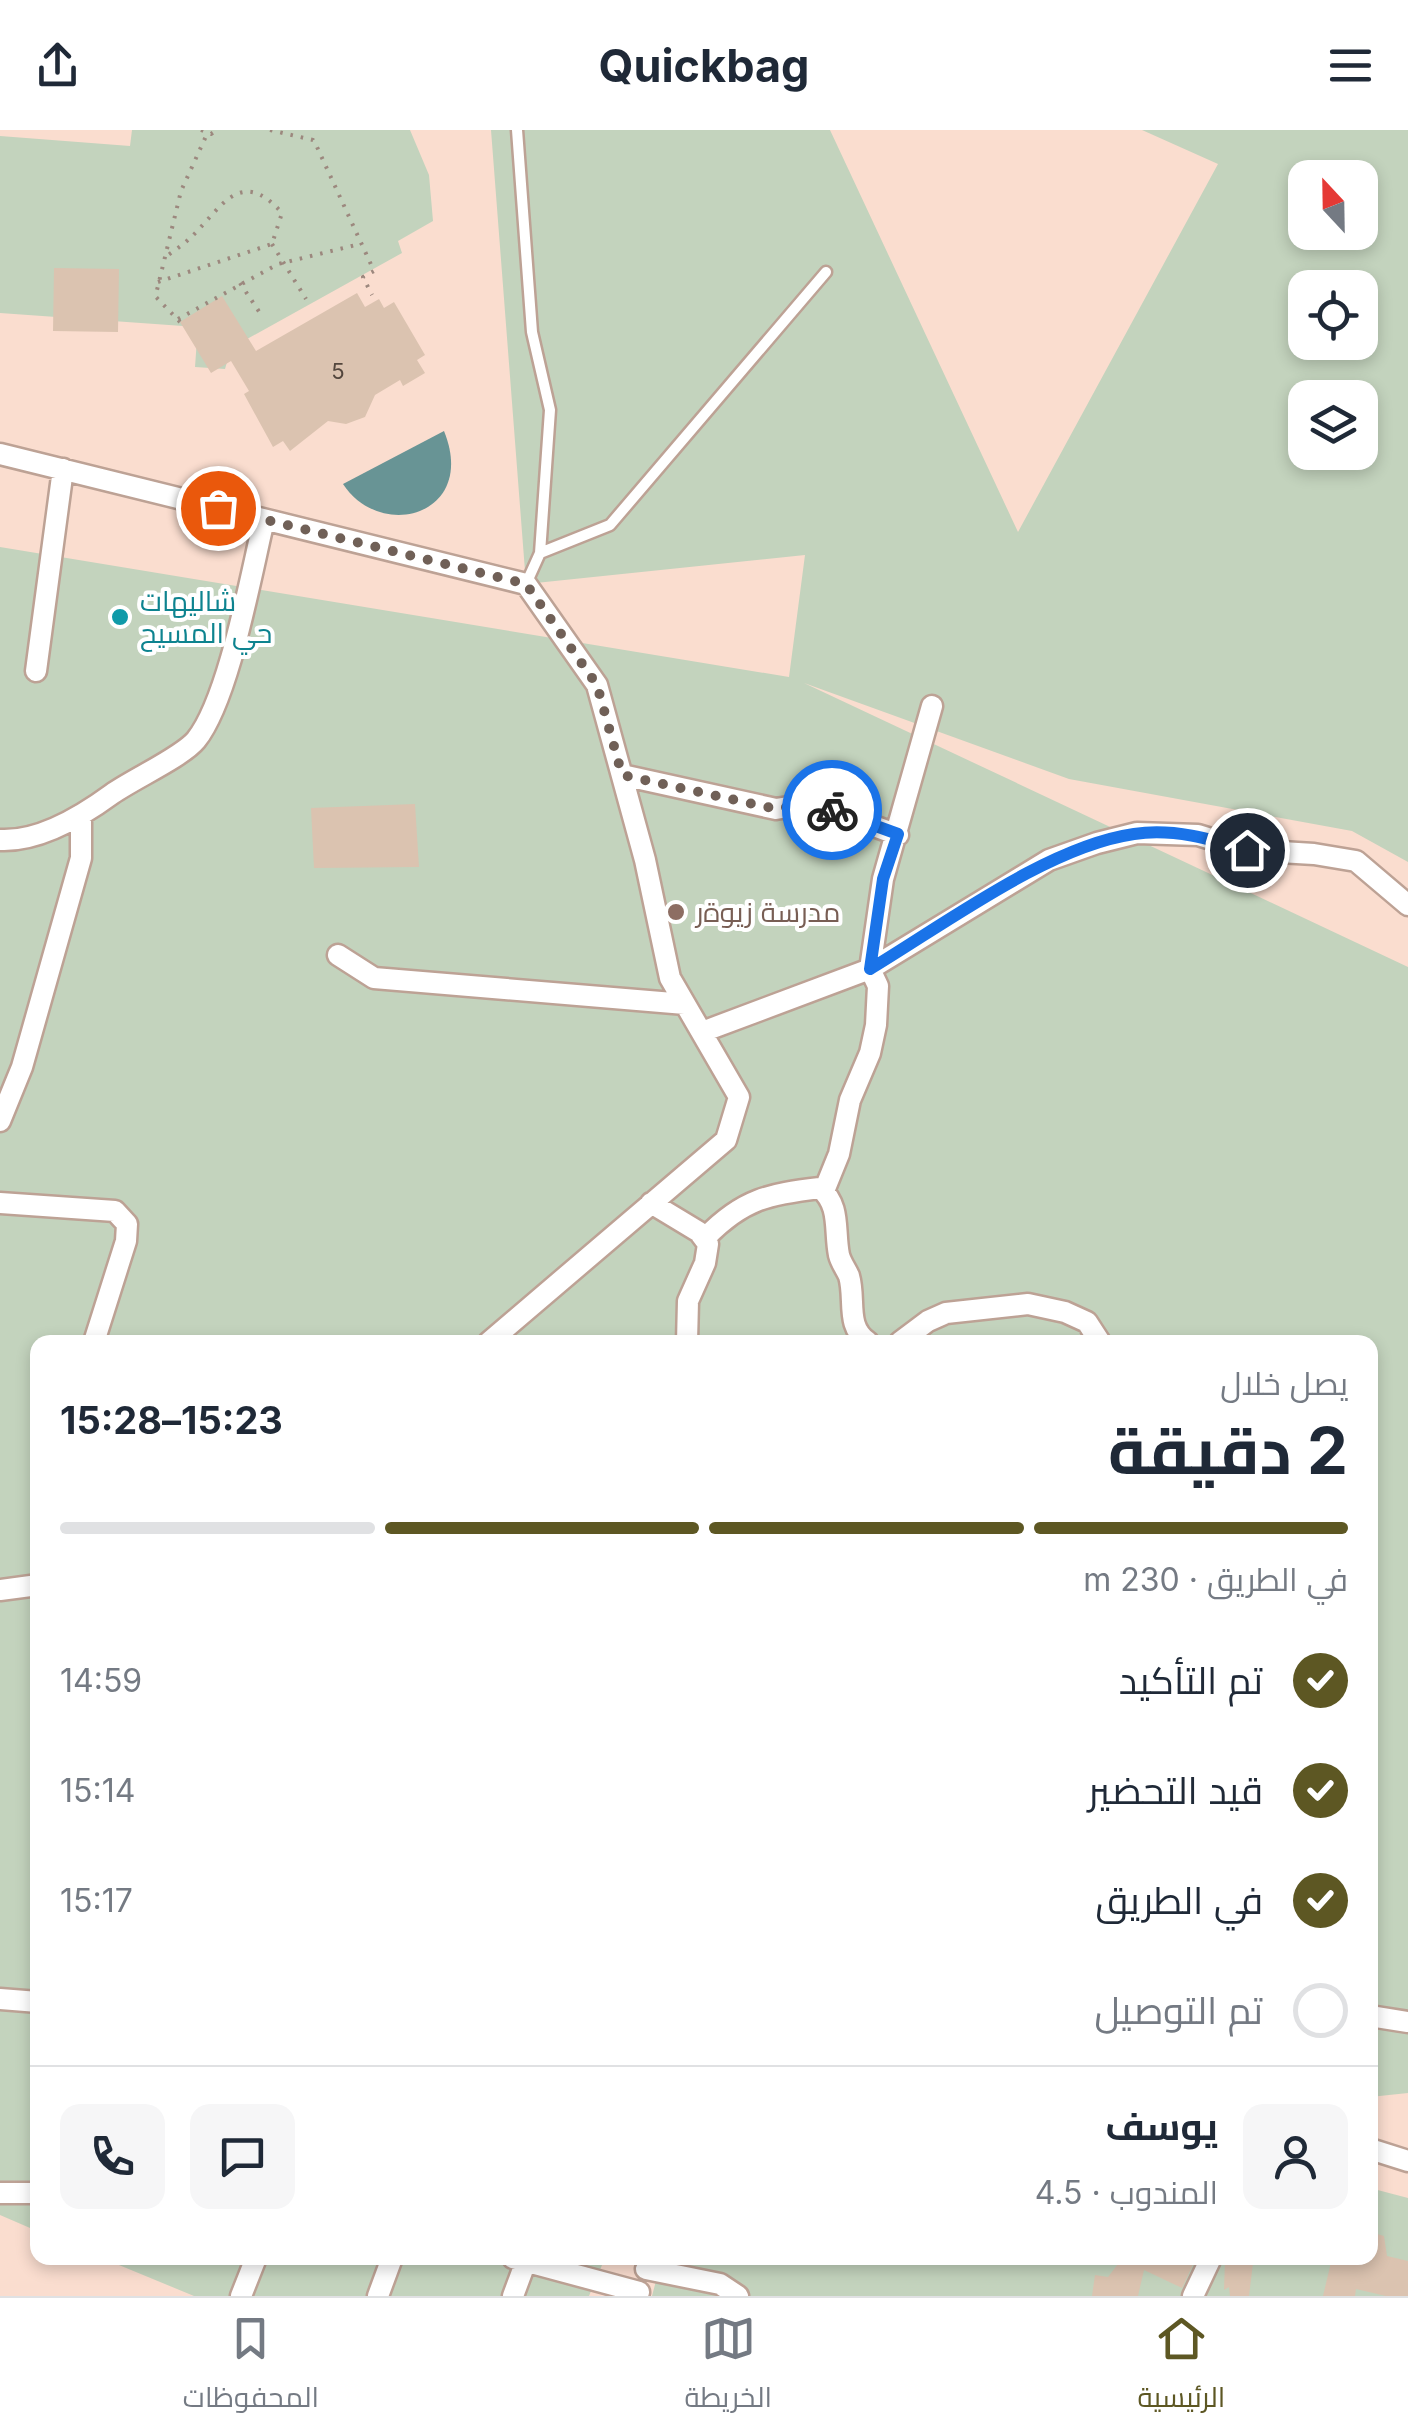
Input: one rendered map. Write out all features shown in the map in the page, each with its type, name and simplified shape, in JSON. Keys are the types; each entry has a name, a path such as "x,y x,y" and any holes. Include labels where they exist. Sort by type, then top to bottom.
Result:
{"street":[{"path":"0,454 526,584 597,685 645,860 670,978 739,1097 726,1140 497,1335"},
{"path":"36,671 63,469"},
{"path":"0,840 14,840 81,816 194,742 210,716 230,657 264,520"},
{"path":"824,1191 839,1154 850,1100 873,1040 878,986 870,969 883,879 932,706"},
{"path":"622,775 776,809 812,803 898,834"},
{"path":"0,1121 22,1067 81,858 81,816"},
{"path":"702,1032 870,969 1049,860 1136,833 1198,835 1247,850 1356,861 1408,905"},
{"path":"338,954 374,978 686,1004"},
{"path":"706,1237 730,1211 763,1198 820,1188 836,1212 840,1257 850,1282 851,1312 860,1335"},
{"path":"651,1202 706,1237 708,1252 688,1302 687,1335"},
{"path":"0,1203 115,1211 126,1224 126,1241 96,1335"},
{"path":"909,1335 946,1313 1028,1304 1066,1312 1086,1322 1096,1335"},
{"path":"0,1590 30,1586"},
{"path":"0,1999 30,2001"},
{"path":"1378,2017 1408,2022"},
{"path":"1378,2152 1408,2161"},
{"path":"0,2193 30,2194"},
{"path":"241,2296 253,2265"},
{"path":"378,2296 389,2265"},
{"path":"514,2296 518,2265"},
{"path":"540,2265 639,2294 647,2265"},
{"path":"655,2265 720,2284 738,2296"},
{"path":"1193,2296 1207,2265"}],"lane":[{"path":"516,130 532,332 550,410 540,553 526,584"},
{"path":"540,553 610,525 826,272"}],"path":[{"path":"201,130 207,134"},
{"path":"217,130 207,134 181,191 158,282 156,297 179,321 240,283 282,263 360,244"},
{"path":"270,130 312,140 332,175 374,271 363,277 372,294"},
{"path":"164,258 191,238 207,216 230,196 250,191 268,198 282,212 272,244 306,299"},
{"path":"158,282 272,244"},
{"path":"240,283 262,316"}],"green space":[{"path":"132,130 410,130 429,175 433,221 398,241 402,253 231,348 225,369 195,367 197,339 183,326 0,313 0,136 130,146"},
{"path":"491,130 830,130 1018,532 1218,164 1142,130 1408,130 1408,862 1352,831 1069,779 804,683 1408,967 1408,2093 1378,2096 1378,1335 30,1335 30,2228 0,2215 0,547 789,677 805,555 526,584"},
{"path":"1378,2190 1408,2198 1408,2296 652,2296 660,2265 1378,2265"},
{"path":"119,2265 602,2265 589,2296 194,2296"}],"water":[{"path":"444,431 451,460 448,483 437,500 421,511 401,515 380,512 360,502 343,484"}],"building":[{"path":"54,268 119,269 118,332 53,331"},
{"path":"357,293 365,307 379,299 384,308 394,302 425,355 417,360 425,373 403,386 400,380 375,395 365,417 346,424 328,421 290,451 283,441 273,447 244,394 249,391 231,361 211,373 180,322 222,296 256,351"},
{"path":"415,804 419,867 314,868 311,808"},
{"path":"1378,2234 1384,2236 1387,2256 1408,2261 1408,2296 1356,2289 1355,2296 1323,2296 1330,2265 1378,2265"},
{"path":"1117,2265 1193,2265 1182,2288 1144,2270 1138,2296 1092,2296 1095,2275 1108,2277"},
{"path":"1225,2265 1253,2265 1249,2296 1230,2296 1229,2287 1224,2290"}],"way so far":[{"path":"218,508 526,584 597,685 622,775 776,809 812,803 832,810"}],"place":[{"name":"شاليهات حي المسيح","path":"120,617"},
{"name":"مدرسة زيوةر","path":"676,912"}],"route":[{"path":"832,810 898,834 883,879 870,969 1049,860 1096,843 1136,833 1198,835 1247,850"}]}
